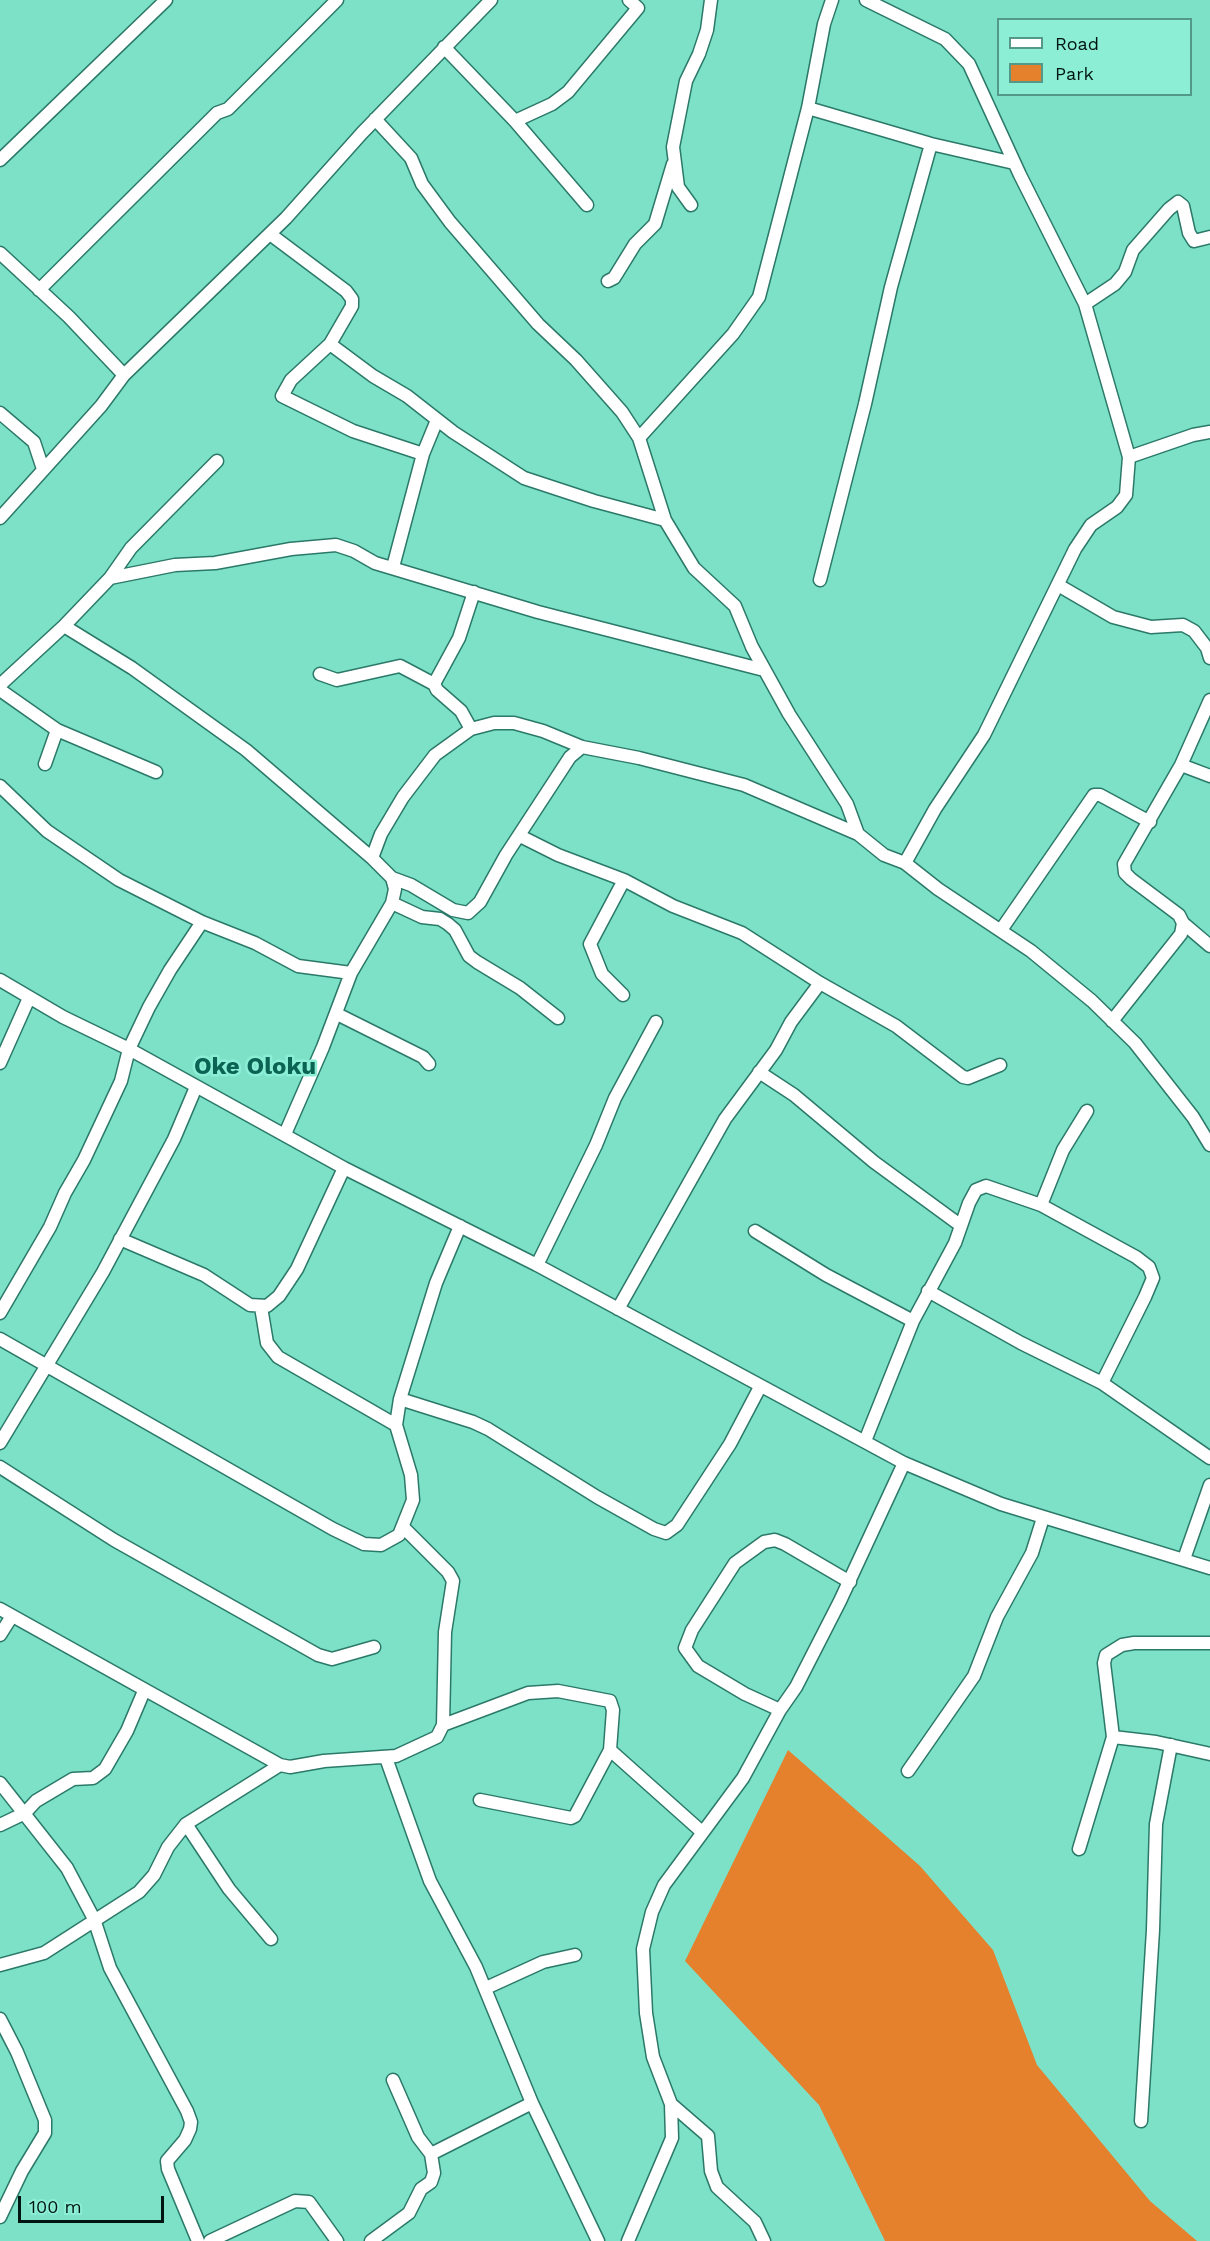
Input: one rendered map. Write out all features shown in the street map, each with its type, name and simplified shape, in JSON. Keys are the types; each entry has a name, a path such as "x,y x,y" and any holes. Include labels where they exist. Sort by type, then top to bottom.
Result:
{"street":[{"path":"0,160 166,0"},
{"path":"39,290 217,113 228,109 338,0"},
{"path":"0,518 101,406 124,375 270,234 375,119 491,0"},
{"path":"515,121 552,104 568,92 638,8 629,0"},
{"path":"691,205 678,187 673,147 686,81 707,30 711,0"},
{"path":"639,438 733,334 759,297 807,108 824,24 832,0"},
{"path":"866,0 923,26 945,39 962,56 976,76 1014,163 1085,304 1129,457 1126,495 1117,507 1091,525 1083,536 984,735 935,809 905,863"},
{"path":"444,47 515,121 587,205"},
{"path":"807,108 931,144 1014,163"},
{"path":"375,119 411,158 422,183 450,222 538,324 608,394 639,438 665,520 694,568 735,606 764,670 809,749 847,804 858,834"},
{"path":"820,580 865,404 891,287 931,144"},
{"path":"608,281 614,278 635,244 655,224 674,160"},
{"path":"1085,304 1115,284 1125,272 1134,250 1178,202 1183,206 1189,233 1194,241 1210,237"},
{"path":"270,234 346,291 352,299 352,306 330,344 291,380 282,396 353,430 423,454"},
{"path":"0,253 69,317 124,375"},
{"path":"330,344 496,462 524,478 583,498 665,520"},
{"path":"0,413 34,442 43,469"},
{"path":"393,567 423,454 437,420"},
{"path":"1129,457 1193,435 1210,432"},
{"path":"0,685 64,626 110,578 130,548 217,461"},
{"path":"110,578 182,564 215,563 291,549 336,545 354,551 375,563 538,612 764,670"},
{"path":"1058,585 1113,617 1150,627 1183,625 1194,631 1210,657"},
{"path":"434,684 459,638 474,592"},
{"path":"64,626 132,668 246,750 372,858 392,878 411,885 453,910 468,913 480,902 570,757 582,747"},
{"path":"320,674 337,680 399,666 434,684 437,690 460,711 471,729"},
{"path":"0,690 57,730 156,772"},
{"path":"1210,700 1181,765 1150,822 1130,849 1124,864 1125,873 1179,915 1183,923 1210,946"},
{"path":"372,858 381,834 421,771 435,755 471,729 494,723 514,723 543,731 582,747 639,758 744,785 858,834 884,855 905,863 1049,966 1135,1043 1193,1116 1210,1145"},
{"path":"45,764 57,730"},
{"path":"1181,765 1210,776"},
{"path":"0,786 47,831 119,880 202,922 255,943 298,966 351,973"},
{"path":"1001,930 1094,795 1100,795 1150,822"},
{"path":"520,836 558,855 624,880 673,906 742,933 820,983 896,1026 963,1077 968,1078 1000,1065"},
{"path":"285,1134 337,1014 351,973 392,903 395,889 392,878"},
{"path":"623,995 602,974 590,944 624,880"},
{"path":"392,903 422,917 440,919 448,924 477,962 520,988 558,1018"},
{"path":"0,1313 50,1227 65,1193 84,1160 121,1081 129,1049 170,970 202,922"},
{"path":"1112,1021 1181,934 1183,923"},
{"path":"0,980 29,998 129,1049 344,1168 537,1265 904,1463 956,1487 1043,1518 1210,1568"},
{"path":"618,1309 704,1155 820,983"},
{"path":"0,1064 29,998"},
{"path":"337,1014 423,1057 429,1064"},
{"path":"537,1265 596,1145 615,1098 656,1022"},
{"path":"759,1072 794,1095 874,1162 960,1225"},
{"path":"0,1443 120,1239 174,1139 196,1087"},
{"path":"1041,1205 1063,1150 1087,1111"},
{"path":"120,1239 204,1275 250,1305 261,1307 272,1303 297,1269 344,1168"},
{"path":"865,1441 913,1321 955,1243 960,1225 976,1190 986,1186 1041,1205 1136,1257 1149,1267 1153,1278 1102,1383"},
{"path":"0,1339 364,1544 372,1546 390,1543 404,1527 404,1517 412,1500 414,1485 396,1425 400,1399 436,1283 460,1226"},
{"path":"755,1231 826,1275 913,1321"},
{"path":"928,1291 1021,1343 1102,1383 1210,1458"},
{"path":"261,1307 267,1343 278,1357 396,1425"},
{"path":"400,1399 474,1422 597,1497 654,1529 666,1533 677,1525 724,1452 760,1387"},
{"path":"628,2241 672,2138 671,2104 653,2057 646,2013 643,1949 652,1912 664,1885 743,1778 780,1710 818,1648 904,1463"},
{"path":"0,1467 114,1540 318,1655 332,1659 374,1647"},
{"path":"1184,1559 1210,1485"},
{"path":"908,1771 974,1677 998,1617 1032,1553 1043,1518"},
{"path":"0,1609 279,1765 290,1767 324,1761 396,1756 437,1737 443,1725 445,1632 453,1581 448,1572 404,1527"},
{"path":"780,1710 745,1694 698,1666 685,1648 692,1630 735,1563 764,1542 775,1540 785,1544 850,1581"},
{"path":"0,1635 12,1616"},
{"path":"1079,1849 1113,1737 1104,1663 1112,1649 1134,1643 1210,1643"},
{"path":"0,1825 25,1813 36,1801 73,1779 93,1778 105,1768 127,1731 144,1691"},
{"path":"443,1725 528,1693 558,1691 592,1695 609,1701 613,1710 610,1750 582,1804 571,1818 480,1800"},
{"path":"1113,1737 1171,1745 1210,1754"},
{"path":"1141,2121 1153,1930 1156,1824 1171,1745"},
{"path":"610,1750 702,1832"},
{"path":"386,1758 430,1881 486,1988 532,2103 598,2241"},
{"path":"0,1965 44,1953 146,1885 161,1863 168,1847 186,1824 279,1765"},
{"path":"0,1783 67,1868 94,1919 110,1968 191,2122 185,2140 167,2161 168,2169 198,2241"},
{"path":"186,1824 230,1889 271,1939"},
{"path":"486,1988 543,1962 575,1955"},
{"path":"0,2019 42,2106 45,2133 22,2170 0,2217"},
{"path":"371,2241 409,2212 421,2189 431,2182 434,2162 418,2136 393,2080"},
{"path":"431,2154 532,2103"},
{"path":"671,2104 708,2136 711,2171 717,2187 755,2222 764,2241"},
{"path":"210,2241 296,2201 309,2202 337,2241"}],"green space":[{"path":"788,1750 920,1866 993,1950 1037,2065 1150,2201 1197,2241 885,2241 819,2105 685,1961"}],"district":[{"name":"Oke Oloku","path":"255,1067"}]}
